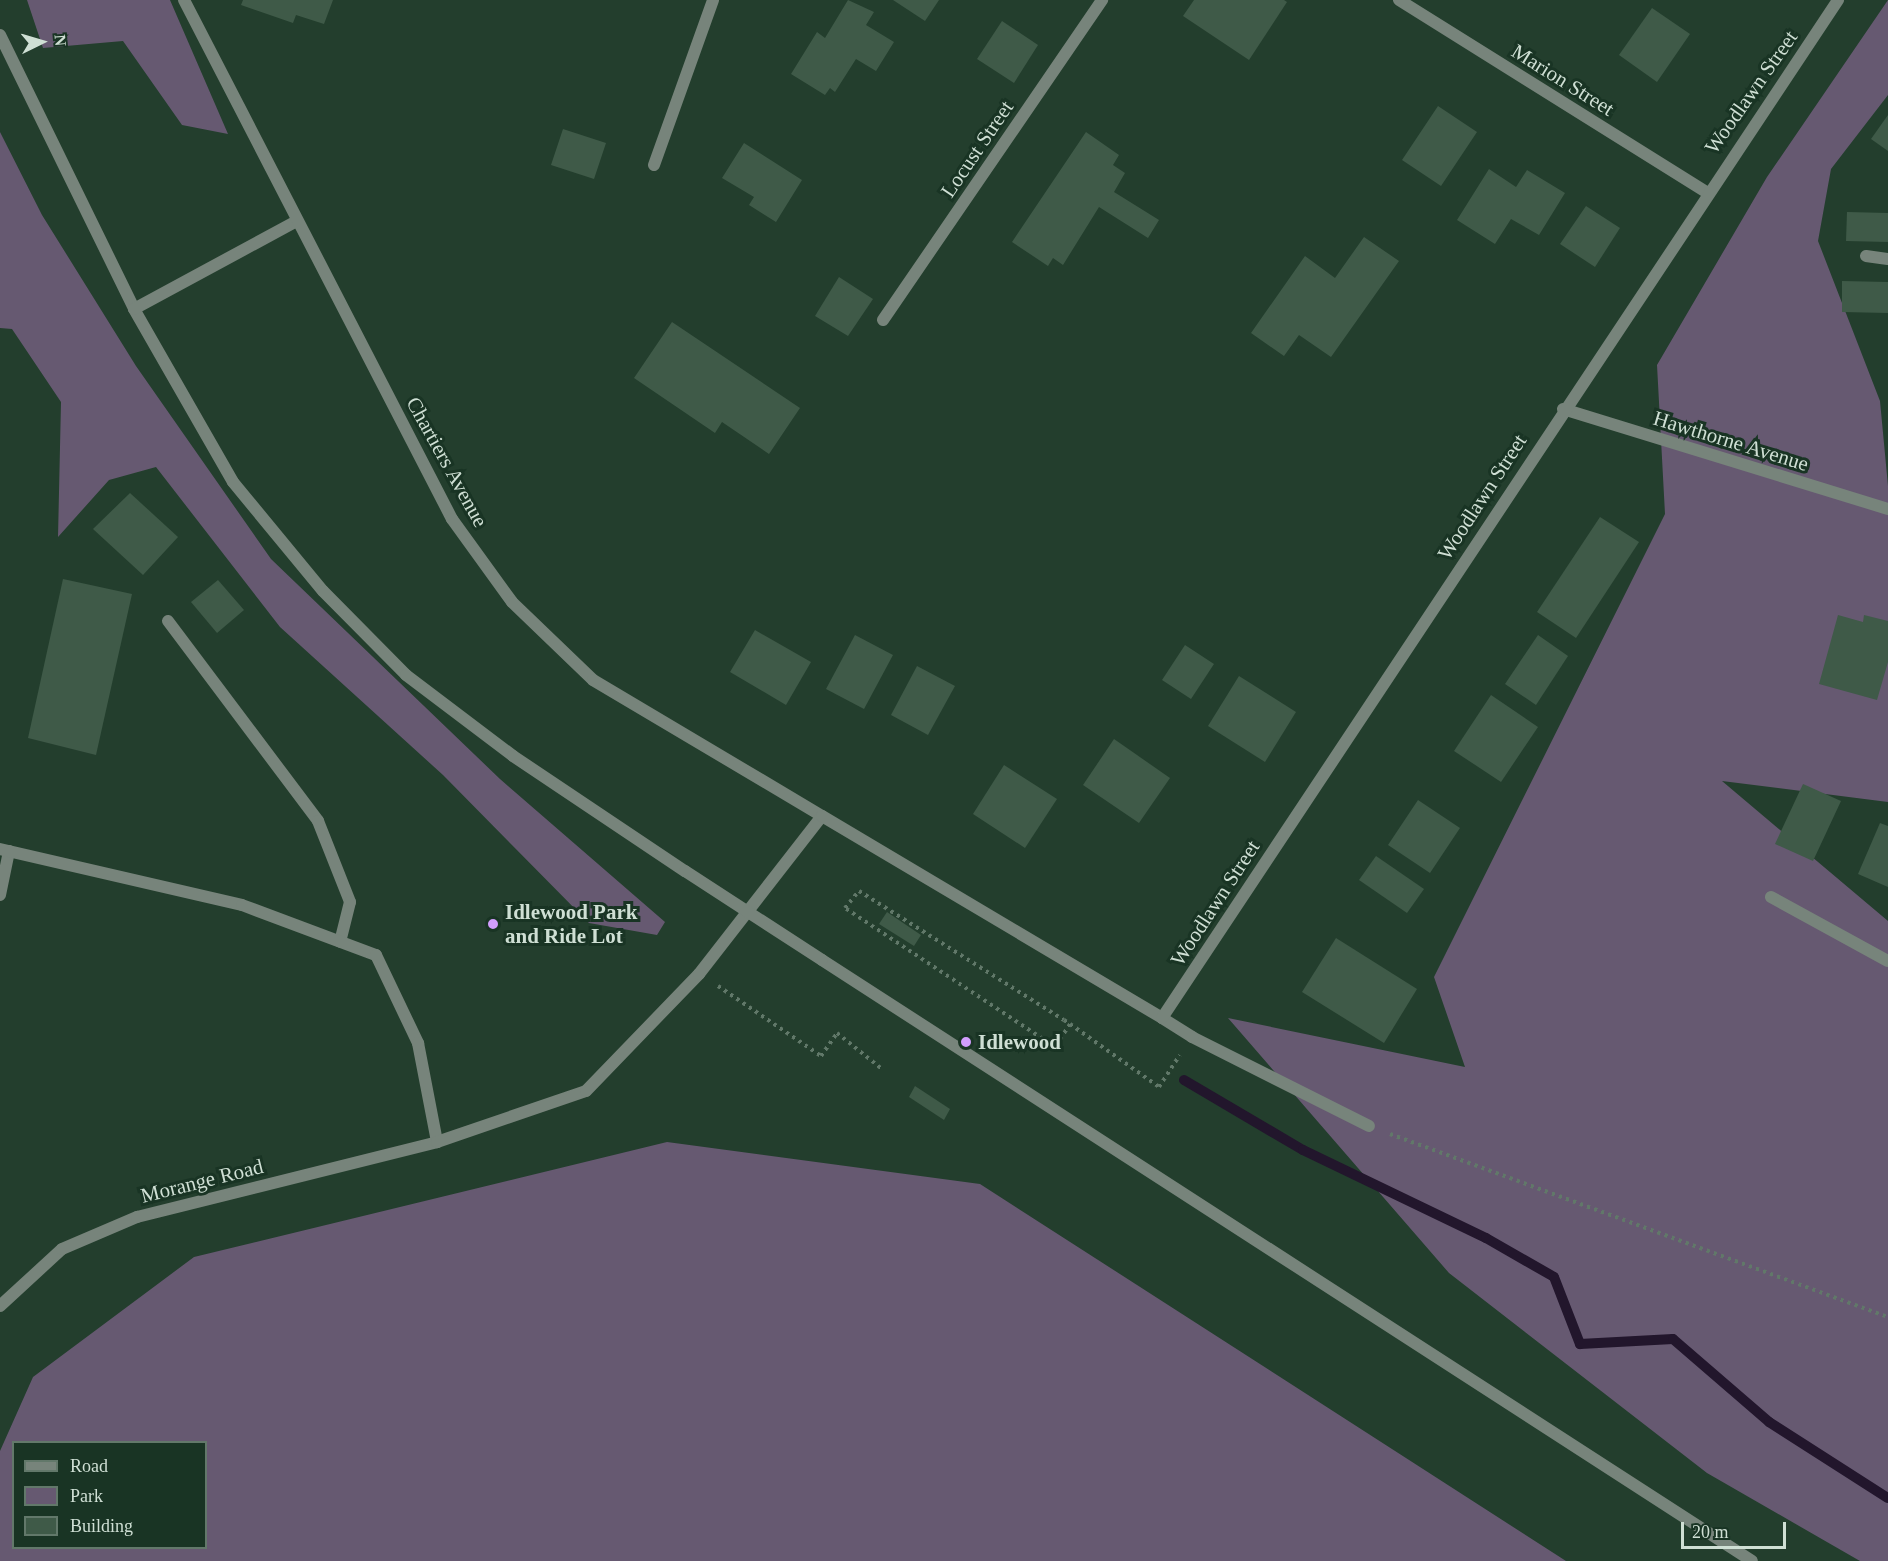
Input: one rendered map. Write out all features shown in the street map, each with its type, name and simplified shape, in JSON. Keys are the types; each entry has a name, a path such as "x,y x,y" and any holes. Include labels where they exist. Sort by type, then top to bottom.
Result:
{"street":[{"name":"Chartiers Avenue","path":"184,0 452,519 512,602 593,680 1192,1037 1369,1126"},
{"path":"190,15 195,0"},
{"path":"654,165 714,0"},
{"name":"Locust Street","path":"884,320 1102,0"},
{"name":"Marion Street","path":"1400,0 1706,192"},
{"name":"Woodlawn Street","path":"1162,1018 1706,192 1838,0"},
{"path":"0,35 134,309 233,482 323,591 406,675 513,756 686,871 1752,1561"},
{"path":"134,309 297,221"},
{"path":"1866,256 1888,259"},
{"name":"Hawthorne Avenue","path":"1563,409 1888,509"},
{"path":"168,621 318,821 350,902 340,942"},
{"name":"Morange Road","path":"0,1306 62,1249 137,1217 437,1142 586,1091 699,974 822,816"},
{"path":"0,895 4,850 242,905 376,955 418,1043 437,1142"},
{"path":"1771,897 1888,961"}],"path":[{"path":"1070,1024 1055,1047 845,908 859,891 1070,1024 1159,1087 1192,1037"},
{"path":"729,993 821,1056 837,1033 882,1069"},
{"path":"1369,1126 1888,1317"}],"green space":[{"path":"27,0 170,0 228,134 182,125 123,41 43,48"},
{"path":"1888,0 1888,95 1831,169 1818,241 1880,401 1888,486 1888,802 1722,781 1888,921 1888,1561 1860,1561 1707,1473 1449,1273 1228,1018 1465,1067 1434,977 1665,514 1657,365 1767,177"},
{"path":"0,132 42,215 136,366 271,559 500,779 665,922 657,935 589,923 443,775 280,627 156,467 109,480 58,537 61,402 12,329 0,328"},
{"path":"667,1142 980,1184 1566,1561 0,1561 0,1451 33,1377 194,1257"}],"building":[{"path":"243,0 333,0 324,24 296,15 293,23 241,5"},
{"path":"848,0 874,12 866,25 894,42 876,71 856,59 835,92 830,88 825,95 791,74 817,32 825,38"},
{"path":"893,0 939,0 925,21"},
{"path":"1194,0 1284,0 1287,2 1249,60 1183,16"},
{"path":"1652,8 1690,34 1657,82 1619,55"},
{"path":"1002,21 1038,45 1014,83 977,59"},
{"path":"1438,106 1477,132 1441,186 1402,160"},
{"path":"1888,115 1888,151 1871,139"},
{"path":"563,129 606,143 594,179 551,165"},
{"path":"1086,132 1119,155 1113,165 1125,173 1114,192 1159,220 1148,238 1099,207 1063,265 1053,258 1048,266 1012,242"},
{"path":"744,143 802,180 776,222 749,205 754,197 722,178"},
{"path":"1489,169 1516,187 1527,170 1565,193 1539,235 1511,219 1495,244 1457,220"},
{"path":"1586,206 1620,228 1595,267 1560,244"},
{"path":"1847,212 1888,213 1888,242 1846,241"},
{"path":"1364,237 1399,261 1331,357 1299,335 1284,356 1251,333 1305,256 1335,278"},
{"path":"839,277 873,299 848,336 815,316"},
{"path":"1842,281 1888,282 1888,313 1842,312"},
{"path":"672,322 800,408 769,454 722,422 715,433 634,378"},
{"path":"130,493 178,537 143,575 93,529"},
{"path":"1600,517 1639,542 1576,638 1537,612"},
{"path":"63,579 132,594 96,755 28,738"},
{"path":"218,580 244,610 217,633 191,602"},
{"path":"1838,615 1863,622 1864,615 1888,621 1888,662 1877,700 1819,684"},
{"path":"755,630 811,662 786,705 730,672"},
{"path":"855,635 893,655 864,709 826,689"},
{"path":"1538,635 1568,656 1536,705 1505,684"},
{"path":"1185,645 1214,664 1191,699 1162,680"},
{"path":"917,666 955,686 928,735 891,715"},
{"path":"1239,676 1296,712 1265,762 1208,726"},
{"path":"1491,695 1538,727 1501,782 1454,751"},
{"path":"1114,739 1170,778 1139,823 1083,785"},
{"path":"1004,765 1057,799 1025,848 973,814"},
{"path":"1803,784 1841,801 1813,861 1775,844"},
{"path":"1418,800 1460,828 1430,873 1388,845"},
{"path":"1880,823 1888,826 1888,887 1858,874"},
{"path":"1376,856 1424,889 1407,913 1359,880"},
{"path":"887,912 921,935 914,946 879,924"},
{"path":"1336,938 1417,989 1384,1043 1302,992"},
{"path":"915,1086 950,1109 944,1120 909,1097"}],"waterway":[{"path":"1184,1080 1303,1150 1486,1238 1554,1277 1580,1344 1673,1339 1769,1422 1888,1498"}],"place":[{"name":"Idlewood Park and Ride Lot","path":"493,924"},
{"name":"Idlewood","path":"966,1042"}]}
